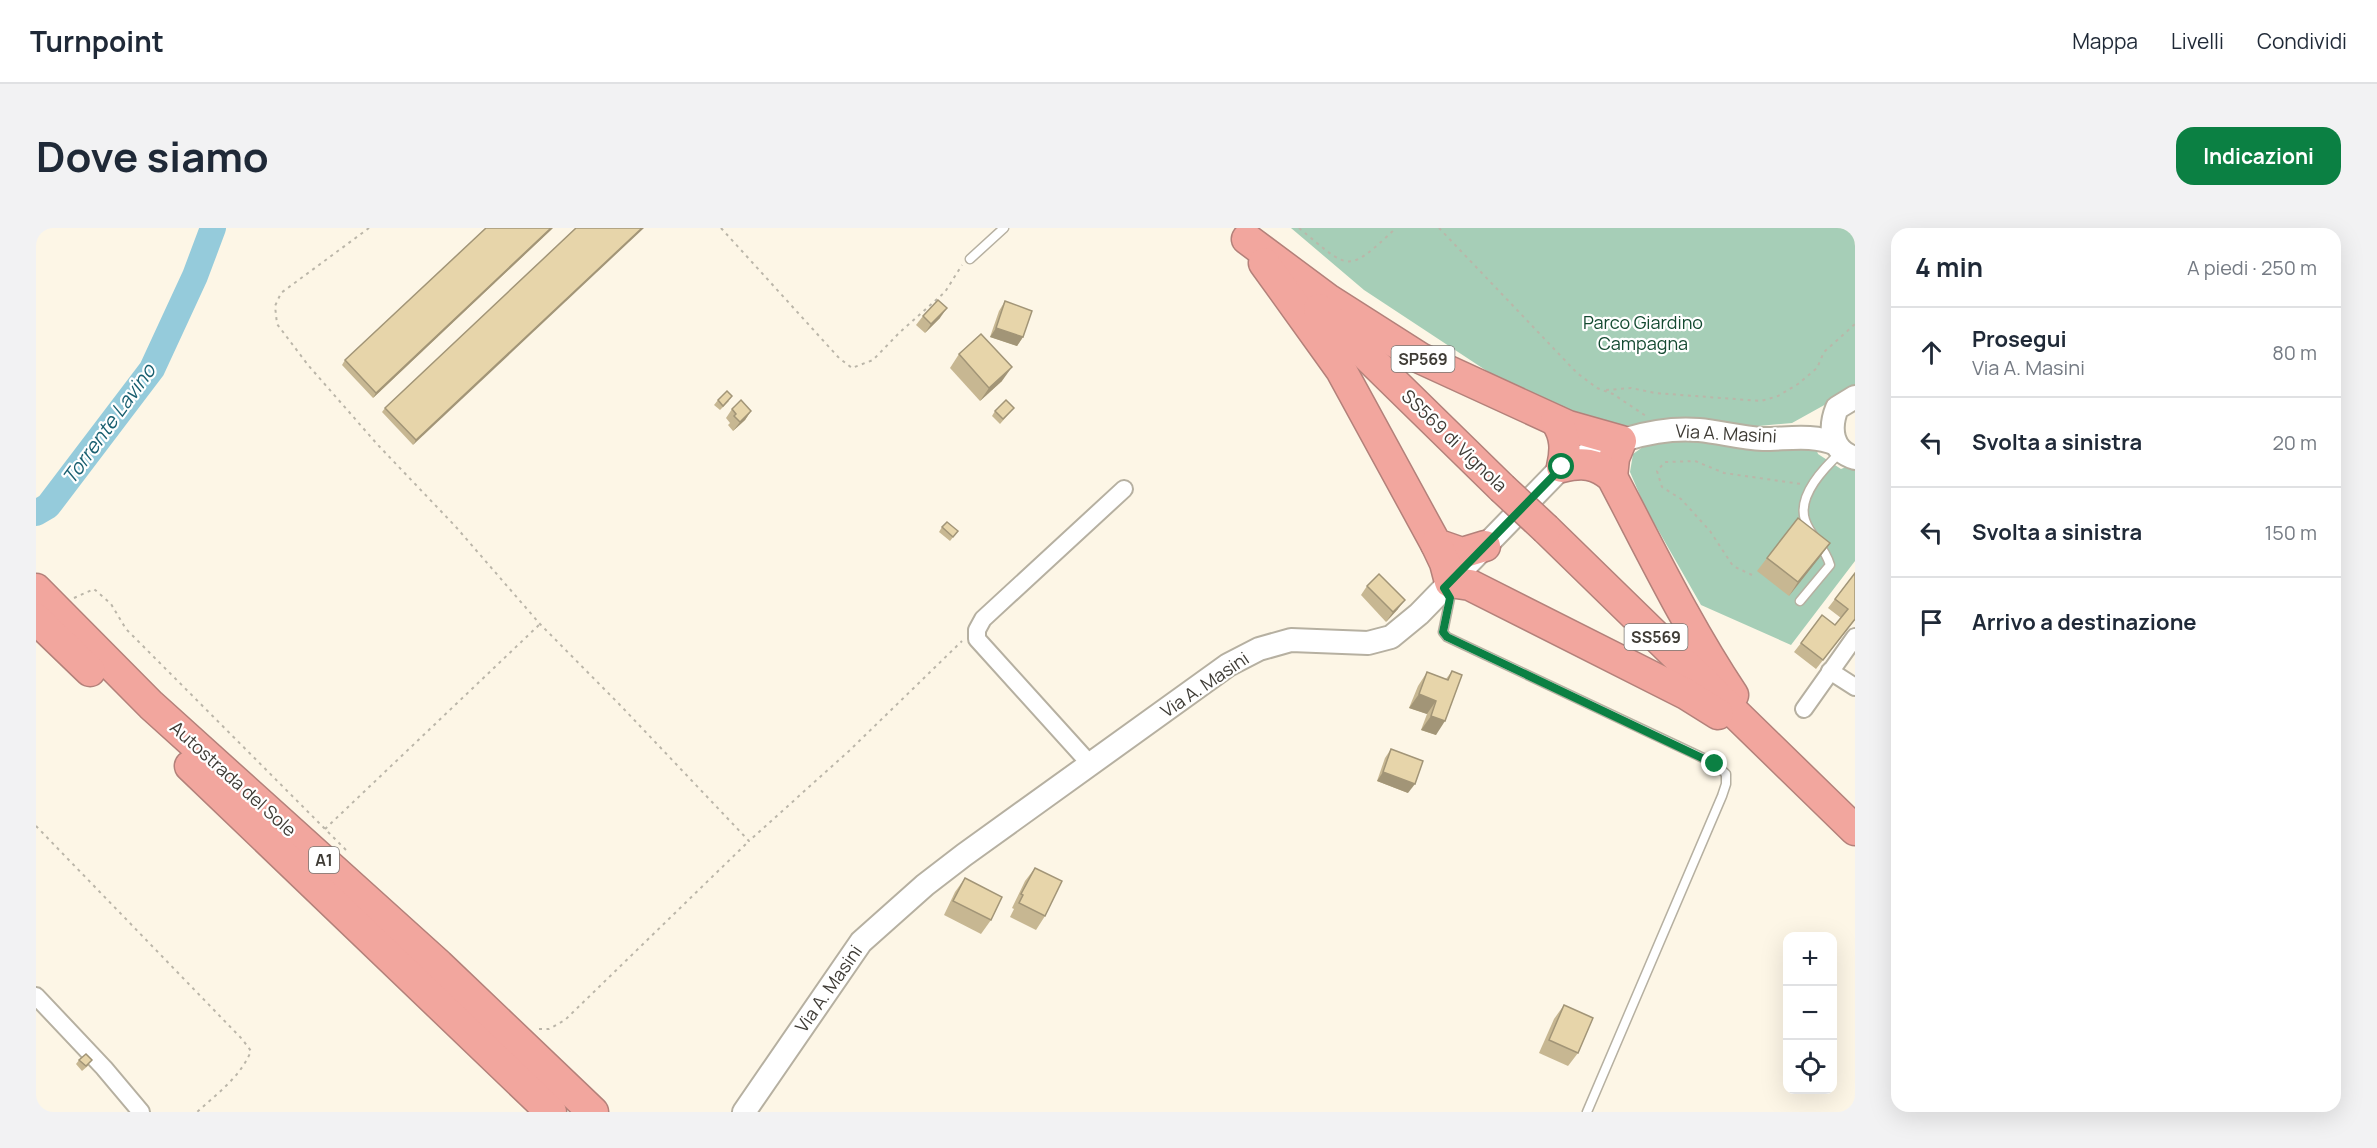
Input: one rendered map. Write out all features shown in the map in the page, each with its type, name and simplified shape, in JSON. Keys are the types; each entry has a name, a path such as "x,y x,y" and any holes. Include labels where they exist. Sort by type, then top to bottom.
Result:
{"highway":[{"name":"SP569","path":"1241,233 1329,300 1420,358 1556,421 1581,431 1621,441"},
{"path":"1241,233 1341,370 1436,544 1445,563 1447,585 1470,585 1686,694 1767,745"},
{"name":"SS569 di Vignola","path":"1241,233 1855,830"},
{"path":"1556,421 1562,429 1565,443 1562,467 1589,464 1605,470 1612,477 1712,662 1767,745"},
{"path":"1612,477 1614,458 1621,441"},
{"path":"1436,544 1462,553 1485,546"},
{"path":"1485,546 1478,566 1480,579 1488,595"},
{"name":"Autostrada del Sole","path":"50,604 551,1112"},
{"name":"Autostrada del Sole","path":"50,604 151,705 439,965 593,1112"}],"street":[{"name":"Via A. Masini","path":"1786,437 1836,412 1841,405 1855,397"},
{"path":"1836,412 1832,428 1844,451"},
{"name":"Via A. Masini","path":"744,1112 861,942 925,885 1228,665 1259,649 1291,639 1368,643 1391,636 1419,614 1562,467 1587,453 1621,441 1648,433 1696,430 1753,438 1786,437 1828,440 1844,451"},
{"path":"1091,765 977,639 977,630 983,619 1124,489"},
{"path":"1804,709 1855,637"},
{"path":"1830,671 1855,687"},
{"path":"36,996 104,1068 141,1112"}],"lane":[{"path":"970,259 1004,228"},
{"path":"1800,601 1830,565 1826,552 1804,519 1804,501 1830,462 1844,451"},
{"path":"1447,585 1450,598 1443,632 1447,637 1697,755 1715,764 1726,774 1722,796 1587,1112"}],"path":[{"path":"369,228 281,293 275,306 277,324 308,365 377,444 456,527 540,624 749,841"},
{"path":"721,228 838,358 852,368 873,360 900,332 945,292 963,263 970,259"},
{"path":"1299,228 1344,262 1356,261 1366,255 1396,228"},
{"path":"1439,228 1564,360 1588,382 1631,406 1662,432"},
{"path":"1603,390 1631,388 1655,393 1761,401 1778,396 1798,384 1817,368 1824,352 1855,324"},
{"path":"1752,575 1733,566 1710,531 1681,499 1662,488 1657,471 1665,462 1695,461 1724,473 1812,486"},
{"path":"50,604 94,589 111,604 126,629 350,853"},
{"path":"325,829 540,624"},
{"path":"532,1029 549,1029 565,1020 749,841 850,750 960,641 977,639"},
{"path":"36,826 251,1051 247,1061 236,1075 197,1112"}],"green space":[{"name":"Parco Giardino Campagna","path":"1291,228 1855,228 1855,388 1792,423 1694,432 1626,444 1496,377 1364,290"},
{"path":"1693,440 1751,450 1816,448 1818,454 1841,469 1846,467 1855,469 1855,561 1791,645 1701,605 1645,507 1630,472 1633,454 1647,444"}],"building":[{"path":"486,228 551,228 376,393 345,360"},
{"path":"576,228 642,228 416,440 385,408"},
{"path":"938,300 947,308 931,324 923,316"},
{"path":"1005,301 1032,311 1023,337 996,328"},
{"path":"981,334 1012,367 989,388 959,354"},
{"path":"727,391 732,396 723,406 718,400"},
{"path":"741,400 751,411 740,422 734,416 736,414 732,409"},
{"path":"1006,400 1014,408 1003,419 995,411"},
{"path":"1798,518 1830,543 1798,582 1767,558"},
{"path":"947,522 958,531 953,537 942,527"},
{"path":"1855,573 1855,619 1823,660 1801,643 1822,615 1835,625 1848,609 1835,599"},
{"path":"1379,574 1405,600 1393,612 1367,586"},
{"path":"1452,671 1462,675 1445,721 1431,716 1436,701 1419,694 1427,672 1448,680"},
{"path":"1391,749 1423,761 1415,784 1383,772"},
{"path":"1035,868 1062,881 1045,916 1019,903 1023,895 1021,894"},
{"path":"965,878 1002,897 991,920 953,901"},
{"path":"1564,1005 1593,1018 1578,1053 1549,1040"},
{"path":"86,1054 92,1060 86,1066 79,1060"}],"waterway":[{"name":"Torrente Lavino","path":"36,513 48,506 152,369 195,276 213,228"}],"route":[{"path":"1562,467 1444,588 1450,598 1443,632 1447,637 1715,764"}]}
